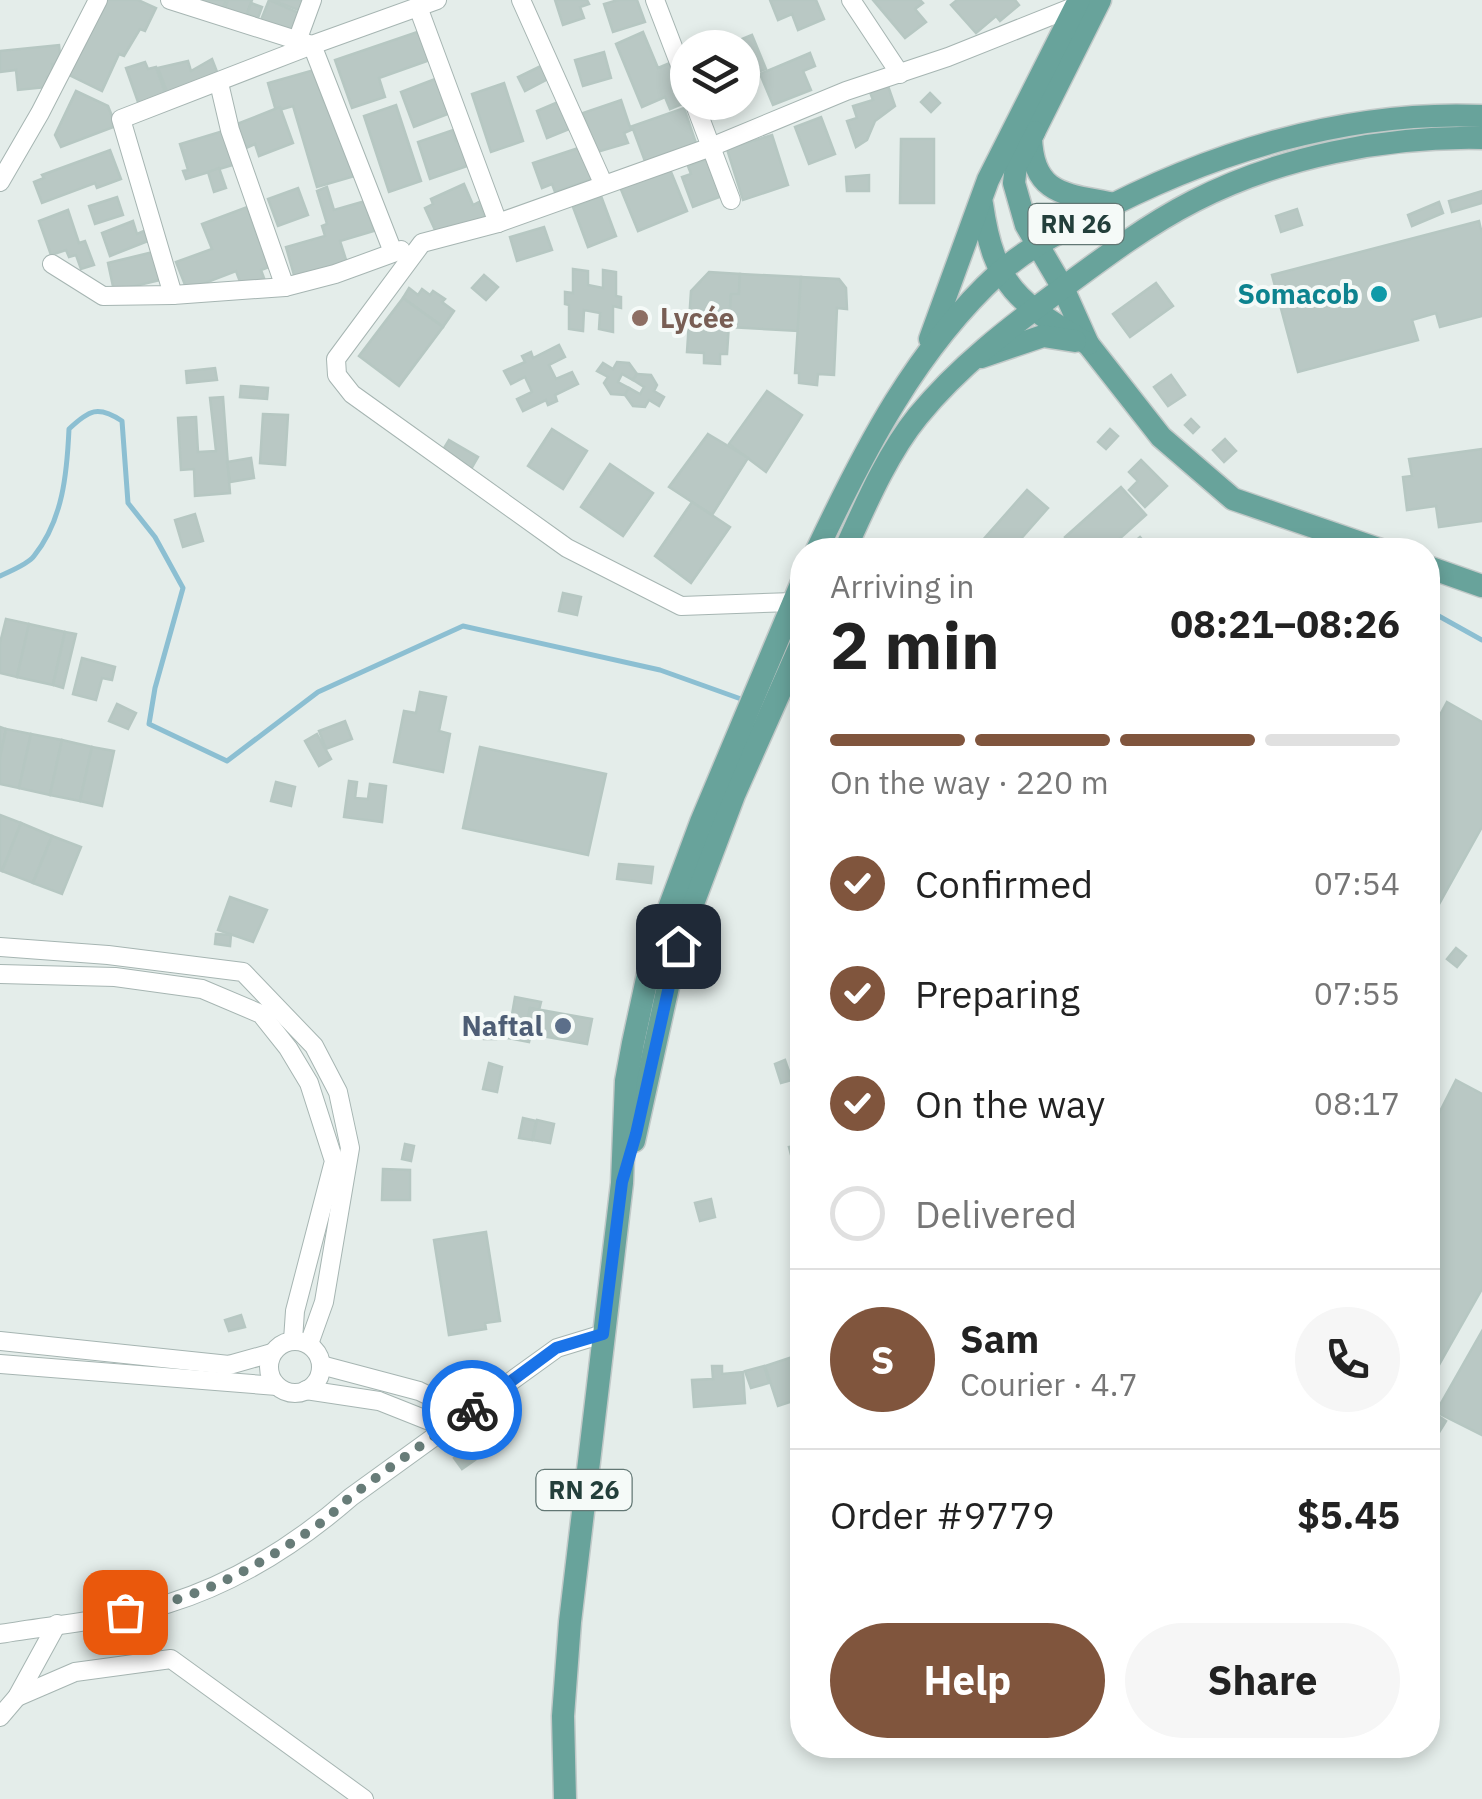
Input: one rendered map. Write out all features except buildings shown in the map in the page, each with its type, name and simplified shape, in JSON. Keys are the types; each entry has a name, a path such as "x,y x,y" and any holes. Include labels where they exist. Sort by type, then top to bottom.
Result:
{"main road":[{"path":"1038,244 1026,225 1014,183 1016,165 1100,0"},
{"path":"923,356 988,180 1078,3"},
{"name":"RN 26","path":"823,538 875,434 923,356 1000,272 1038,244 1198,166 1335,127 1447,114 1482,116"},
{"path":"1034,132 1032,158 1046,183 1058,192 1114,204"},
{"name":"RN 26","path":"852,538 916,419 971,360 1100,260 1193,202 1257,174 1302,160 1433,137 1482,138"},
{"path":"982,202 990,252 1000,272"},
{"name":"RN 26","path":"1038,244 1063,288"},
{"path":"1088,344 1078,301 1082,287 1100,260"},
{"name":"RN 26","path":"1000,272 1032,310"},
{"path":"1063,288 1088,344 1161,437 1233,499 1346,538"},
{"path":"1032,310 1088,344"},
{"path":"971,360 1043,336 1088,344"},
{"path":"1440,571 1482,586"},
{"name":"RN 26","path":"565,1799 563,1716 570,1622 622,1182 626,1081 654,951 701,822 790,611"},
{"name":"RN 26","path":"622,1182 678,946 734,795 790,669"}],"street":[{"path":"0,182 98,0"},
{"path":"170,0 304,43"},
{"path":"312,0 304,43 393,252"},
{"path":"173,296 120,119 219,83 304,43 437,0"},
{"path":"521,0 603,184"},
{"path":"654,0 670,40"},
{"path":"852,0 900,74"},
{"path":"52,264 103,296 173,296 285,286 335,274 711,148 1078,3"},
{"path":"418,8 498,222"},
{"path":"219,83 230,130 285,286"},
{"path":"701,120 731,200"},
{"path":"422,243 336,358 338,374 352,394 567,548 681,606 790,593"},
{"path":"0,947 108,955 243,972 314,1046 338,1092 350,1148 324,1302 301,1342"},
{"path":"0,974 115,978 202,989 261,1014 309,1083 334,1161 295,1311 301,1342"},
{"path":"0,1634 162,1606 216,1588 322,1522 351,1496 556,1348 603,1334"},
{"path":"0,1342 229,1365 272,1354"},
{"path":"277,1386 268,1370 272,1354 277,1347 301,1342 316,1350 321,1365 317,1381 306,1390"},
{"path":"0,1364 277,1386 293,1393 306,1390 379,1402 447,1428"},
{"path":"321,1365 418,1391 467,1414"},
{"path":"0,1717 18,1698 57,1624"},
{"path":"18,1698 75,1672 171,1659 364,1799"}],"waterway":[{"path":"0,576 27,562 44,542 62,496 69,429 82,417 100,411 122,421 128,503 155,537 183,588 149,724 227,761 318,692 463,626 660,670 741,699"},
{"path":"1440,617 1482,640"}],"way so far":[{"path":"125,1612 162,1606 216,1588 255,1566 322,1522 351,1496 472,1410"}],"place":[{"name":"Somacob","path":"1379,294"},
{"name":"Lycée","path":"640,318"},
{"name":"Naftal","path":"563,1026"}],"route":[{"path":"472,1410 556,1348 603,1334 622,1182 678,946"}]}
